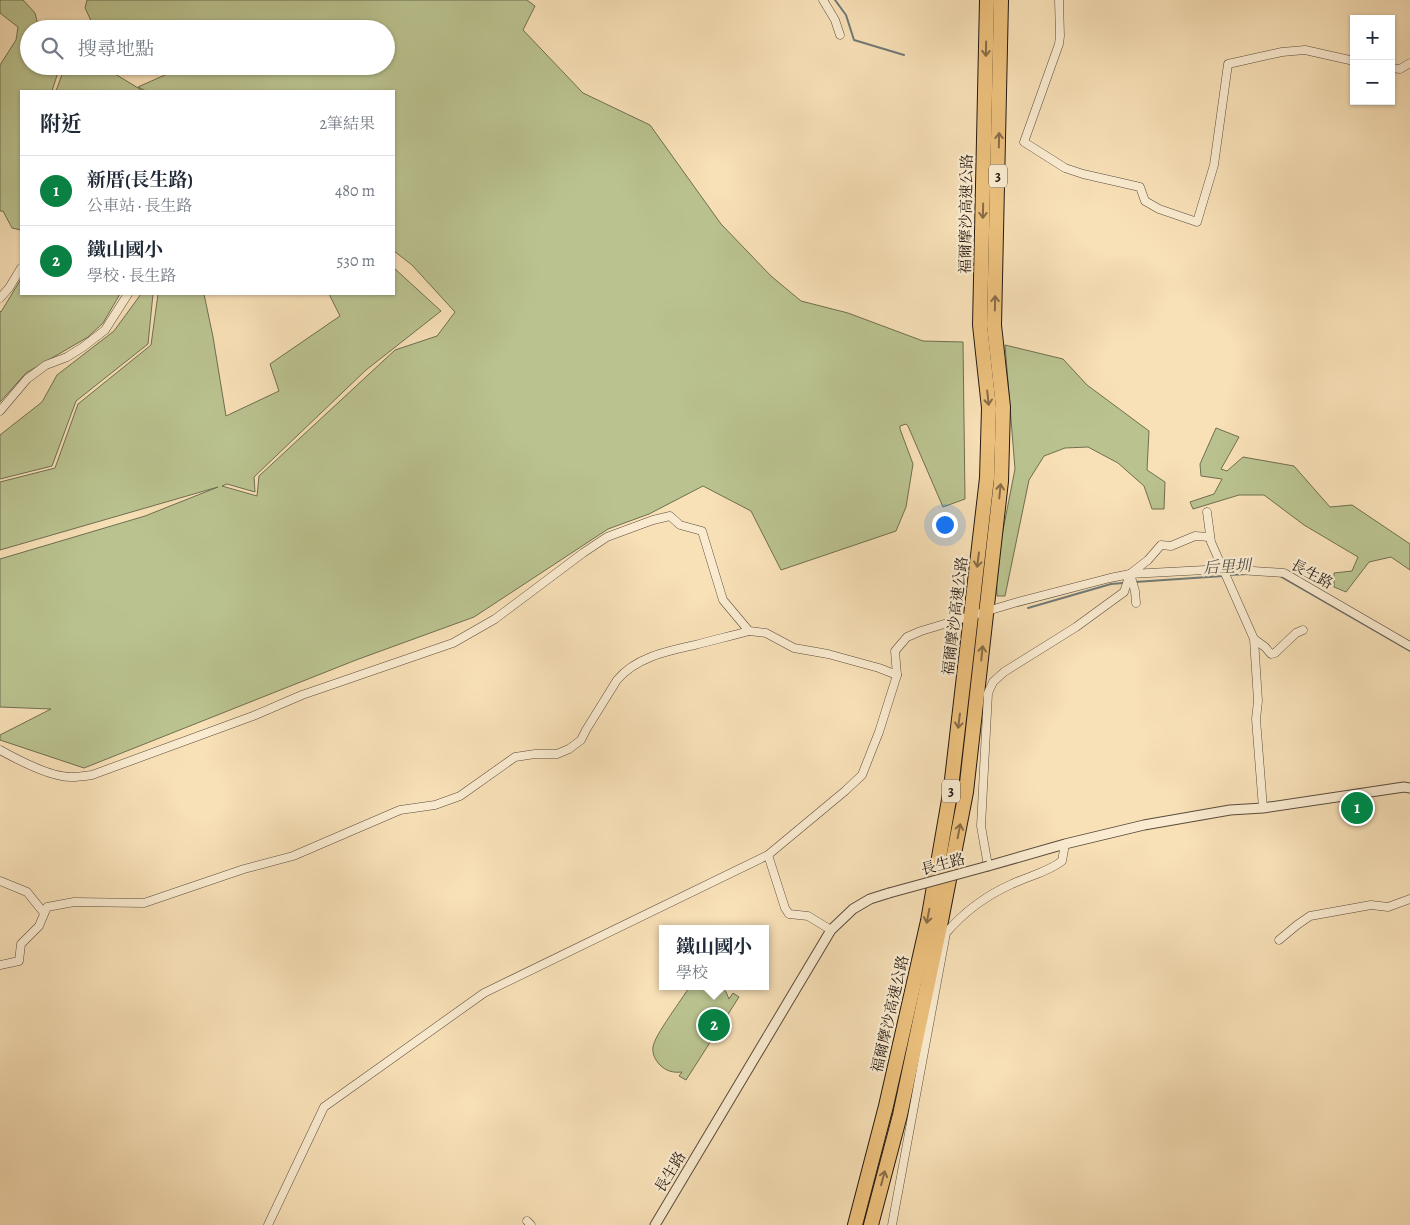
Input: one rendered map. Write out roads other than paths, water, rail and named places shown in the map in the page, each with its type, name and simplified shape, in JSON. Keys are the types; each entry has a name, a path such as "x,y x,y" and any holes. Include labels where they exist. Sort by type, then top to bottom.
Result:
{"highway":[{"name":"福爾摩沙高速公路","path":"855,1225 886,1106 925,931 950,797 987,478 989,408 980,325 987,0"},
{"name":"福爾摩沙高速公路","path":"871,1225 902,1105 966,792 1000,490 1003,406 994,325 1001,0"}],"street":[{"path":"824,0 840,34"},
{"path":"1059,0 1059,44 1024,142 1066,168 1083,174 1140,187 1145,201 1159,210 1197,222 1214,165 1228,64 1282,52 1305,50 1350,60"},
{"path":"1395,68 1400,69 1410,63"},
{"path":"0,298 9,288 20,270"},
{"path":"0,411 27,379 46,365 75,352 105,330 127,295"},
{"path":"1207,512 1211,542 1254,639 1258,701 1256,719 1263,808"},
{"path":"0,750 17,760 53,774 70,777 92,775 253,716 302,695 453,643 494,620 607,537 653,520 670,516 680,525 702,531 723,600 749,631"},
{"path":"988,866 981,826 988,693 993,682 1004,672 1076,627 1124,592 1130,574 1148,560 1161,545 1171,546 1195,536 1210,537"},
{"name":"長生路","path":"897,675 895,652 907,637 921,630 1014,603 1130,574 1224,569 1284,573 1410,646"},
{"path":"1130,574 1136,603"},
{"path":"1254,639 1271,654 1275,653 1296,633 1303,630"},
{"path":"0,965 19,961 21,944 39,926 47,907 74,902 144,903 244,869 293,856 400,810 435,805 460,796 515,757 535,754 557,754 569,749 581,740 622,674 657,654 749,631 766,633 794,648 837,656 897,675 879,732 862,775 845,791 768,856 484,993 324,1107 268,1225"},
{"name":"長生路","path":"655,1225 831,930 853,908 870,899 889,893 1065,844 1144,825 1230,810 1263,808 1404,787 1410,788"},
{"path":"892,1225 946,933 956,921 985,898 1012,884 1055,867 1062,861 1065,844"},
{"path":"768,856 784,908 788,914 808,916 831,930"},
{"path":"0,881 27,892 44,913"},
{"path":"1279,940 1310,916 1371,905 1388,907 1410,900"}],"waterway":[{"path":"835,0 846,15 854,40 904,55"},
{"name":"后里圳","path":"1228,575 1248,574"},
{"name":"后里圳","path":"1278,575 1410,651"},
{"name":"后里圳","path":"1135,582 1223,576"},
{"name":"后里圳","path":"1028,608 1111,584 1123,583"}],"place":[{"name":"新厝(長生路)","path":"1357,808"},
{"name":"鐵山國小","path":"714,1025"}]}
